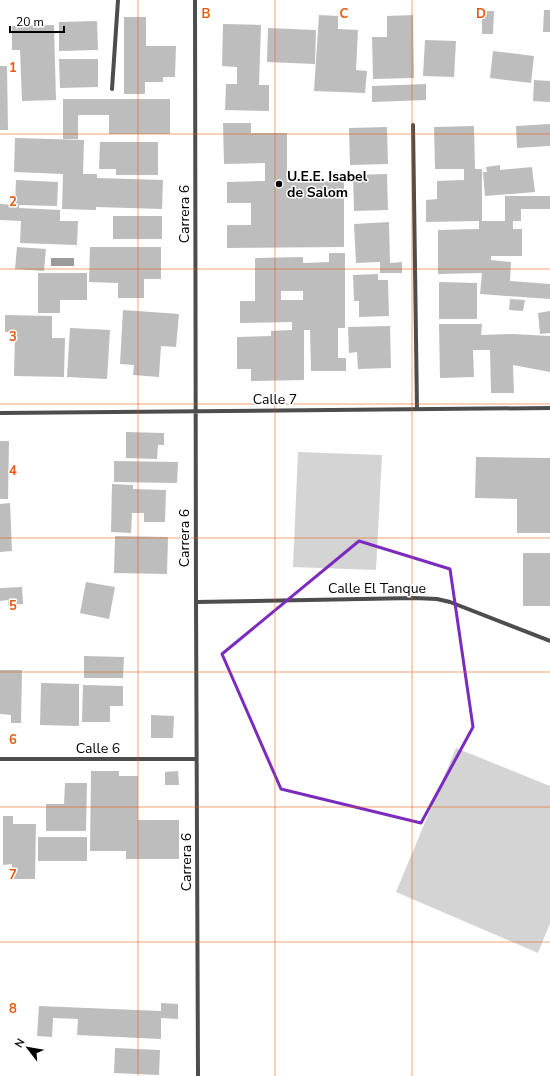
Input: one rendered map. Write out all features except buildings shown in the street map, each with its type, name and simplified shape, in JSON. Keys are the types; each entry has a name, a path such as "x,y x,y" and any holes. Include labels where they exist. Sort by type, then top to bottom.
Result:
{"street":[{"path":"112,89 118,0"},
{"name":"Carrera 6","path":"195,0 198,1076"},
{"path":"413,125 417,409"},
{"name":"Calle 7","path":"0,413 550,408"},
{"name":"Calle El Tanque","path":"196,602 414,598 437,599 468,608 550,641"},
{"name":"Calle 6","path":"0,759 196,759"}],"highlighted area":[{"path":"359,541 450,569 473,727 421,823 281,789 222,654"}],"shaded area":[{"path":"51,258 74,258 74,266 51,266"},
{"path":"298,452 382,455 376,570 293,567"},
{"path":"456,748 550,786 550,923 538,953 396,892"}],"place":[{"name":"U.E.E. Isabel de Salom","path":"279,184"}]}
